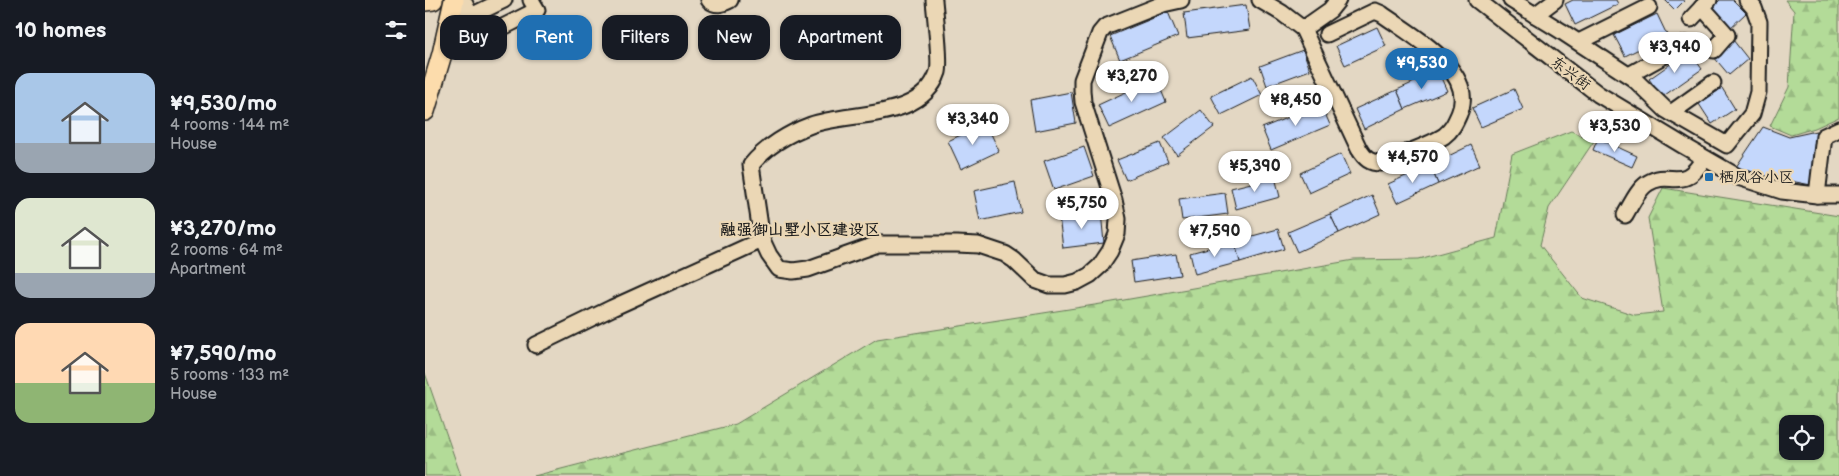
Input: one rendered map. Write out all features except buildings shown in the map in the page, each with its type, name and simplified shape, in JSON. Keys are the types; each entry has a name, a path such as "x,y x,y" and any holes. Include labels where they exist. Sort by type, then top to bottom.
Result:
{"main road":[{"path":"425,1 433,0"},
{"path":"425,111 442,54 454,0"}],"street":[{"path":"463,0 470,15"},
{"path":"473,15 504,0"},
{"path":"507,25 537,10 531,0"},
{"path":"709,0 719,4 730,0"},
{"path":"934,0 938,70 930,88 916,101 898,108 840,118 805,128 791,134 760,154 751,165 762,240 769,255 779,269 793,271 808,270 878,244 957,244 978,245 1005,254 1035,280 1049,285 1065,285 1077,282 1090,275 1100,266 1110,250 1117,234 1118,219 1114,200 1083,102 1082,80 1100,33 1105,27 1163,4 1181,0"},
{"path":"1260,0 1282,13 1303,29 1363,157 1371,163 1381,163 1443,136 1453,128 1461,110 1463,94 1457,78 1449,66 1432,50 1375,11 1327,34"},
{"path":"1303,29 1330,10 1338,0"},
{"name":"东兴街","path":"1477,0 1598,94 1722,168 1739,177 1781,191 1817,195 1839,195"},
{"path":"1511,0 1579,42 1629,76 1671,113 1727,146 1731,153 1722,168"},
{"path":"1535,15 1555,0"},
{"path":"1727,146 1752,114 1758,92 1759,22 1754,8 1747,0"},
{"path":"1691,19 1706,4 1727,35 1714,50"},
{"path":"1579,42 1649,7"},
{"path":"1629,76 1685,44"},
{"path":"1671,113 1713,83"},
{"path":"1817,195 1824,136 1839,129"},
{"path":"1625,214 1642,188 1648,183 1656,179 1681,179 1690,175 1697,169 1704,158"},
{"path":"536,345 612,308 762,240"}],"green space":[{"path":"1785,0 1839,0 1839,117 1815,128 1791,135 1770,126 1789,87 1794,11"},
{"path":"1571,131 1594,141 1549,208 1540,245 1582,298 1635,315 1663,312 1648,218 1663,188 1839,216 1839,476 534,476 736,424 877,339 1101,304 1354,260 1419,259 1496,238 1512,154"},
{"path":"425,373 461,476 425,476"}],"place":[{"name":"栖凤谷小区","path":"1709,177"}],"district":[{"name":"融强御山墅小区建设区","path":"800,229"}]}
